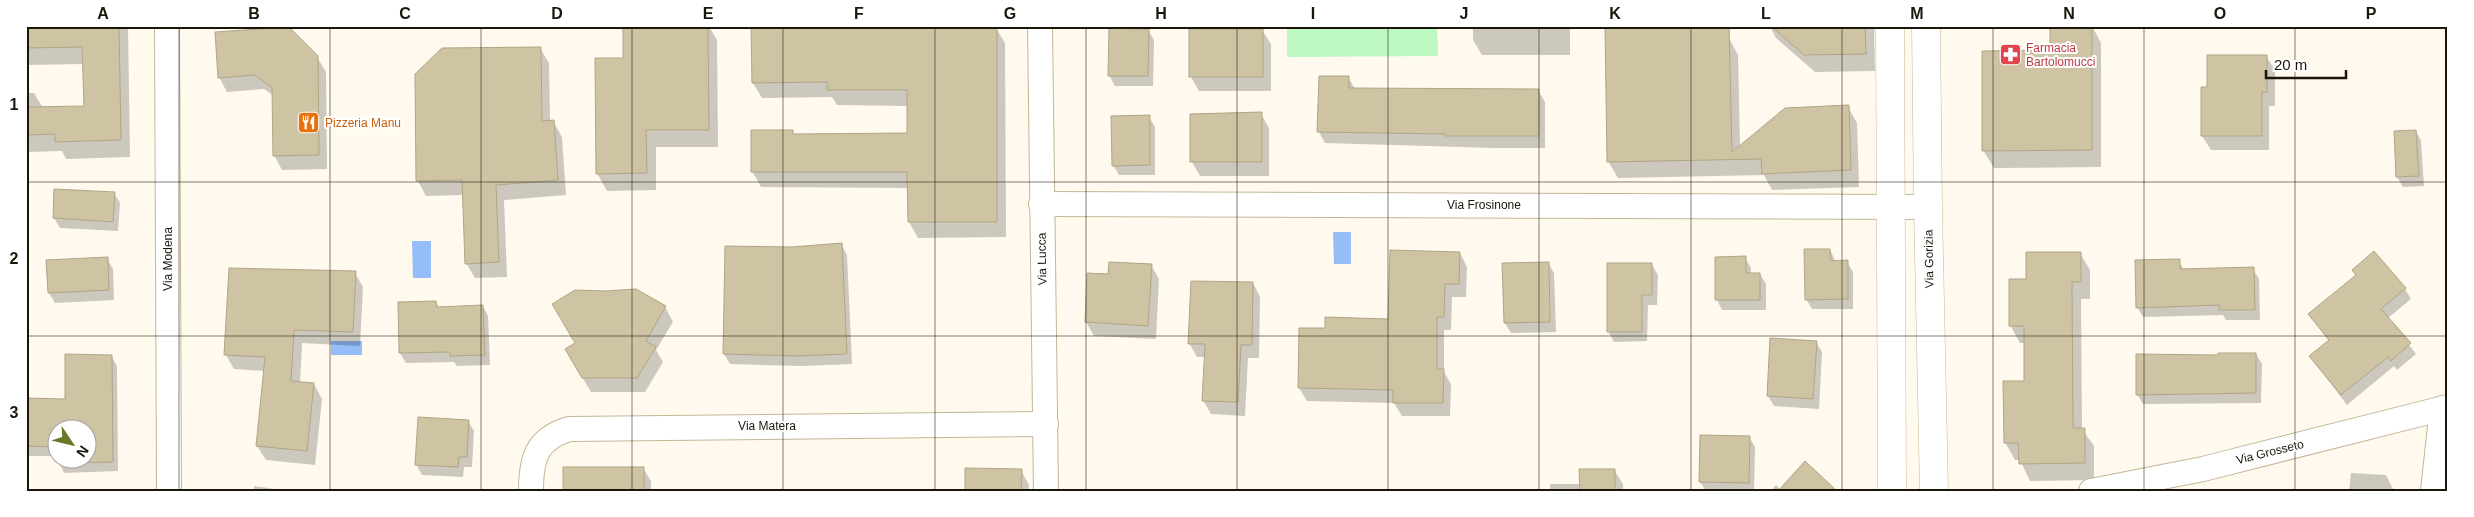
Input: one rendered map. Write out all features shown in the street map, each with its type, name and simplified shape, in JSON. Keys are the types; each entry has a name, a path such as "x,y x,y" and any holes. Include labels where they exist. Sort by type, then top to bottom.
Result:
{"street":[{"name":"Via Modena","path":"167,26 169,491"},
{"name":"Via Lucca","path":"1040,26 1046,491"},
{"path":"1890,26 1892,491"},
{"name":"Via Gorizia","path":"1926,26 1934,491"},
{"name":"Via Frosinone","path":"1041,204 1928,207"},
{"path":"2433,491 2445,407"},
{"name":"Via Grosseto","path":"2091,491 2203,469 2445,407"},
{"name":"Via Matera","path":"531,491 534,460 544,440 562,431 577,428 1046,424"}],"green space":[{"path":"1287,26 1437,26 1438,56 1287,57"}],"water":[{"path":"1333,232 1351,232 1351,264 1334,264"},
{"path":"412,241 431,241 431,278 413,278"},
{"path":"331,341 362,341 362,355 331,355"}],"building":[{"path":"26,26 119,26 121,140 55,142 55,134 26,135 26,107 84,106 82,47 26,48"},
{"path":"623,26 708,26 709,130 646,130 647,173 596,174 595,58 623,58"},
{"path":"751,26 997,27 997,222 908,222 907,172 751,172 751,130 793,130 793,134 907,133 907,90 827,90 827,82 752,83"},
{"path":"1605,26 1729,26 1732,152 1785,108 1849,105 1851,170 1762,174 1761,159 1607,162"},
{"path":"1771,26 1865,26 1866,54 1804,55"},
{"path":"2050,26 2092,26 2092,150 1982,151 1982,51 2050,50"},
{"path":"289,27 318,56 319,155 273,156 272,88 255,75 218,78 215,32"},
{"path":"1109,28 1149,29 1148,76 1108,76"},
{"path":"1189,29 1263,29 1263,77 1189,77"},
{"path":"541,47 542,121 554,120 558,180 496,185 499,262 465,264 462,180 416,181 415,74 442,48"},
{"path":"2207,55 2267,55 2267,92 2262,92 2262,136 2201,136 2201,87 2207,87"},
{"path":"1319,76 1349,76 1349,88 1539,89 1539,136 1445,136 1445,134 1317,132"},
{"path":"1262,112 1262,162 1190,162 1190,114"},
{"path":"1150,115 1150,165 1112,166 1111,116"},
{"path":"2416,130 2419,176 2396,177 2394,131"},
{"path":"54,189 115,192 113,222 53,218"},
{"path":"842,243 847,354 795,356 723,354 725,246 792,247"},
{"path":"1804,249 1830,249 1831,261 1848,260 1848,299 1805,300"},
{"path":"1390,250 1460,252 1459,284 1445,284 1444,317 1437,317 1437,369 1444,369 1443,403 1393,403 1393,390 1298,388 1299,328 1325,328 1325,317 1388,319"},
{"path":"2374,251 2406,288 2381,309 2411,343 2391,361 2388,357 2341,395 2309,356 2329,340 2308,314 2356,275 2352,270"},
{"path":"2026,252 2081,252 2081,282 2072,282 2073,428 2085,428 2085,463 2019,464 2018,443 2004,443 2003,381 2024,381 2024,326 2009,326 2009,279 2026,279"},
{"path":"1746,256 1746,273 1760,273 1760,300 1715,300 1715,257"},
{"path":"108,257 109,290 48,293 46,260"},
{"path":"2180,259 2180,269 2254,267 2255,310 2219,310 2219,305 2136,308 2135,260"},
{"path":"1109,262 1152,264 1148,326 1085,322 1087,273 1108,274"},
{"path":"1549,262 1550,322 1504,323 1502,263"},
{"path":"1607,263 1652,263 1652,295 1642,295 1642,332 1607,332"},
{"path":"229,268 356,271 353,332 294,330 291,381 314,383 307,451 256,446 265,357 224,355"},
{"path":"1191,281 1253,282 1252,345 1241,345 1238,402 1202,401 1205,344 1188,344"},
{"path":"636,289 666,306 646,341 656,347 637,378 582,378 565,349 575,343 552,304 575,290 606,291"},
{"path":"436,301 437,307 483,305 485,355 450,356 450,352 399,353 398,302"},
{"path":"1770,338 1817,341 1813,399 1767,396"},
{"path":"2218,353 2256,353 2256,393 2136,395 2136,354 2218,355"},
{"path":"65,354 112,355 113,462 98,462 98,420 48,420 48,447 26,446 26,398 65,399"},
{"path":"418,417 469,420 467,457 459,457 458,467 415,465"},
{"path":"1700,435 1750,436 1749,483 1699,482"},
{"path":"1805,461 1837,491 1778,491"},
{"path":"563,467 644,467 644,491 563,491"},
{"path":"965,468 1022,469 1021,491 965,491"},
{"path":"1579,469 1615,469 1615,491 1580,491"}],"place":[{"name":"Farmacia Bartolomucci","path":"2010,55"},
{"name":"Pizzeria Manu","path":"309,123"}]}
